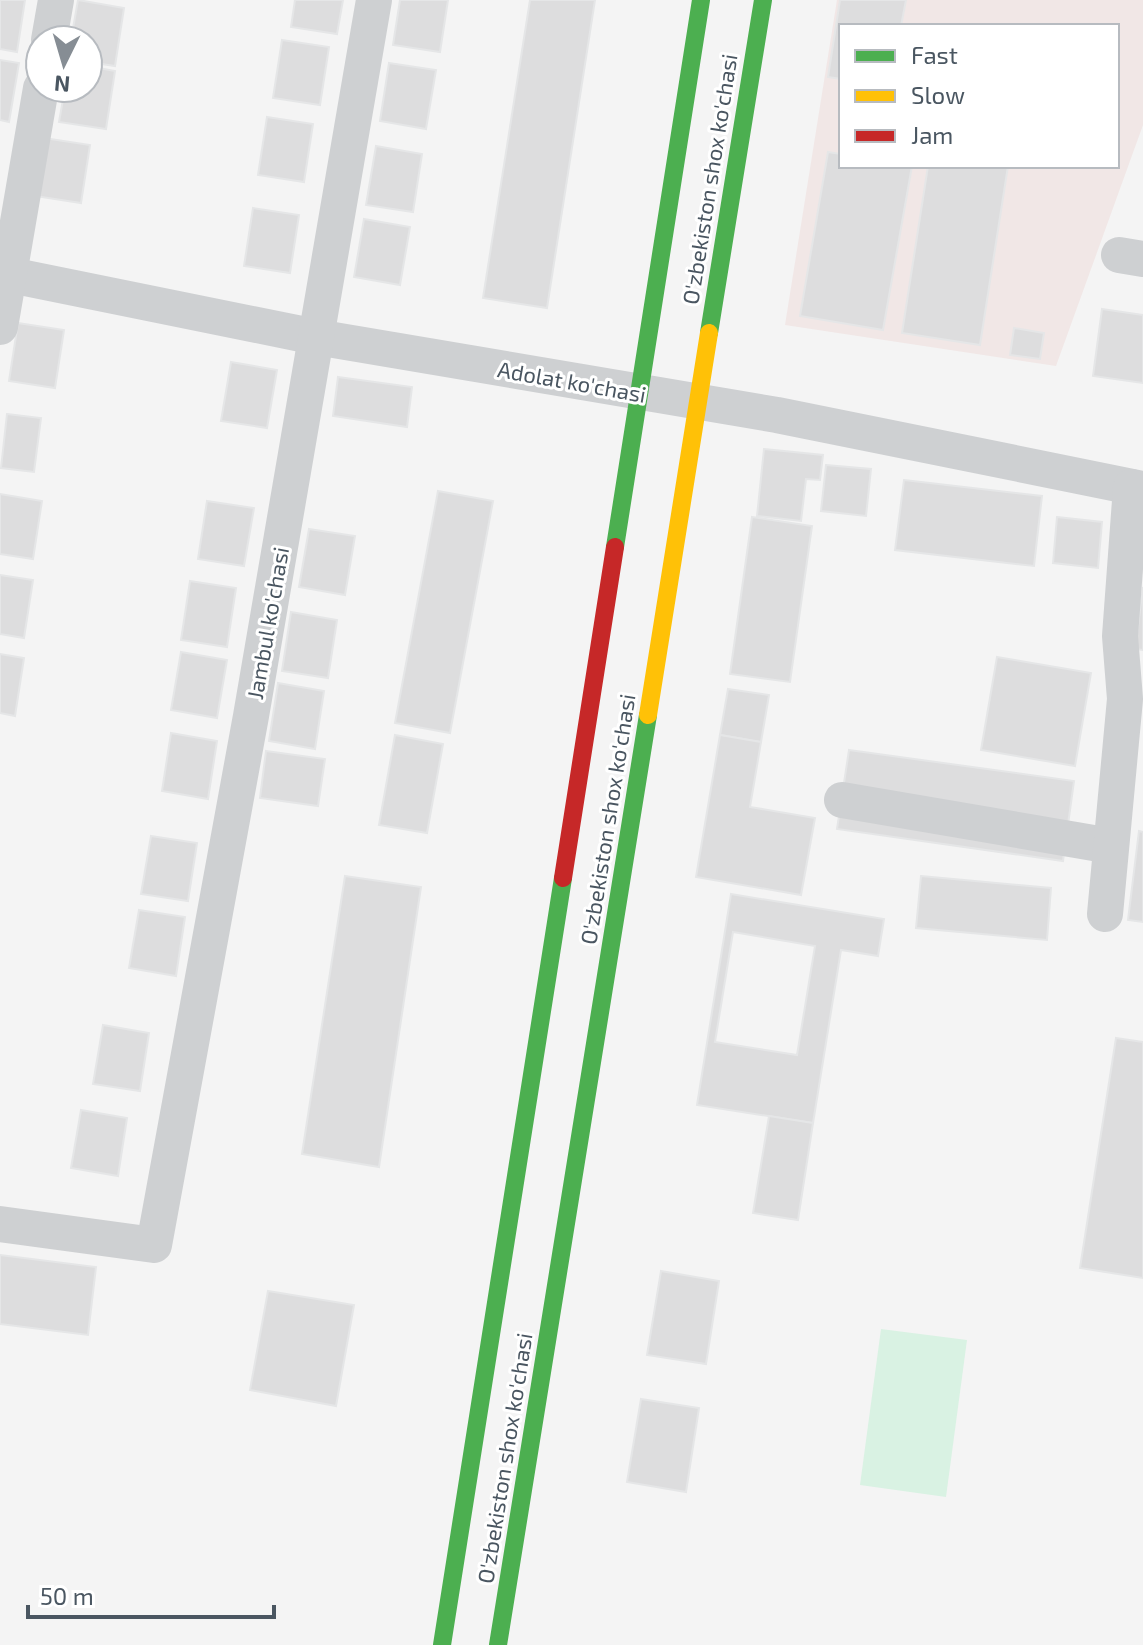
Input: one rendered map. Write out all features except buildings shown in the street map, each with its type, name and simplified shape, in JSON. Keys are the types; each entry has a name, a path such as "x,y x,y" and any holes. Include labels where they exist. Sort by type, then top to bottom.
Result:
{"main road":[{"name":"O'zbekiston shox ko'chasi","path":"442,1645 701,0"},
{"name":"O'zbekiston shox ko'chasi","path":"498,1645 763,0"}],"street":[{"path":"52,24 56,0"},
{"name":"Jambul ko'chasi","path":"0,1224 154,1245 251,716 374,0"},
{"path":"0,327 4,274 38,104"},
{"name":"Adolat ko'chasi","path":"4,274 316,337 777,415 1137,488"},
{"path":"1105,914 1125,699 1120,636 1137,488"},
{"path":"842,800 1111,846"}],"shaded area":[{"path":"837,0 1143,0 1143,125 1056,366 785,325"}],"green space":[{"path":"881,1329 967,1340 946,1497 860,1485"}],"traffic: fast":[{"path":"615,547 701,0"},
{"path":"709,333 763,0"},
{"path":"498,1645 648,715"},
{"path":"442,1645 563,878"}],"traffic: slow":[{"path":"648,715 709,333"}],"traffic: jam":[{"path":"563,878 615,547"}]}
